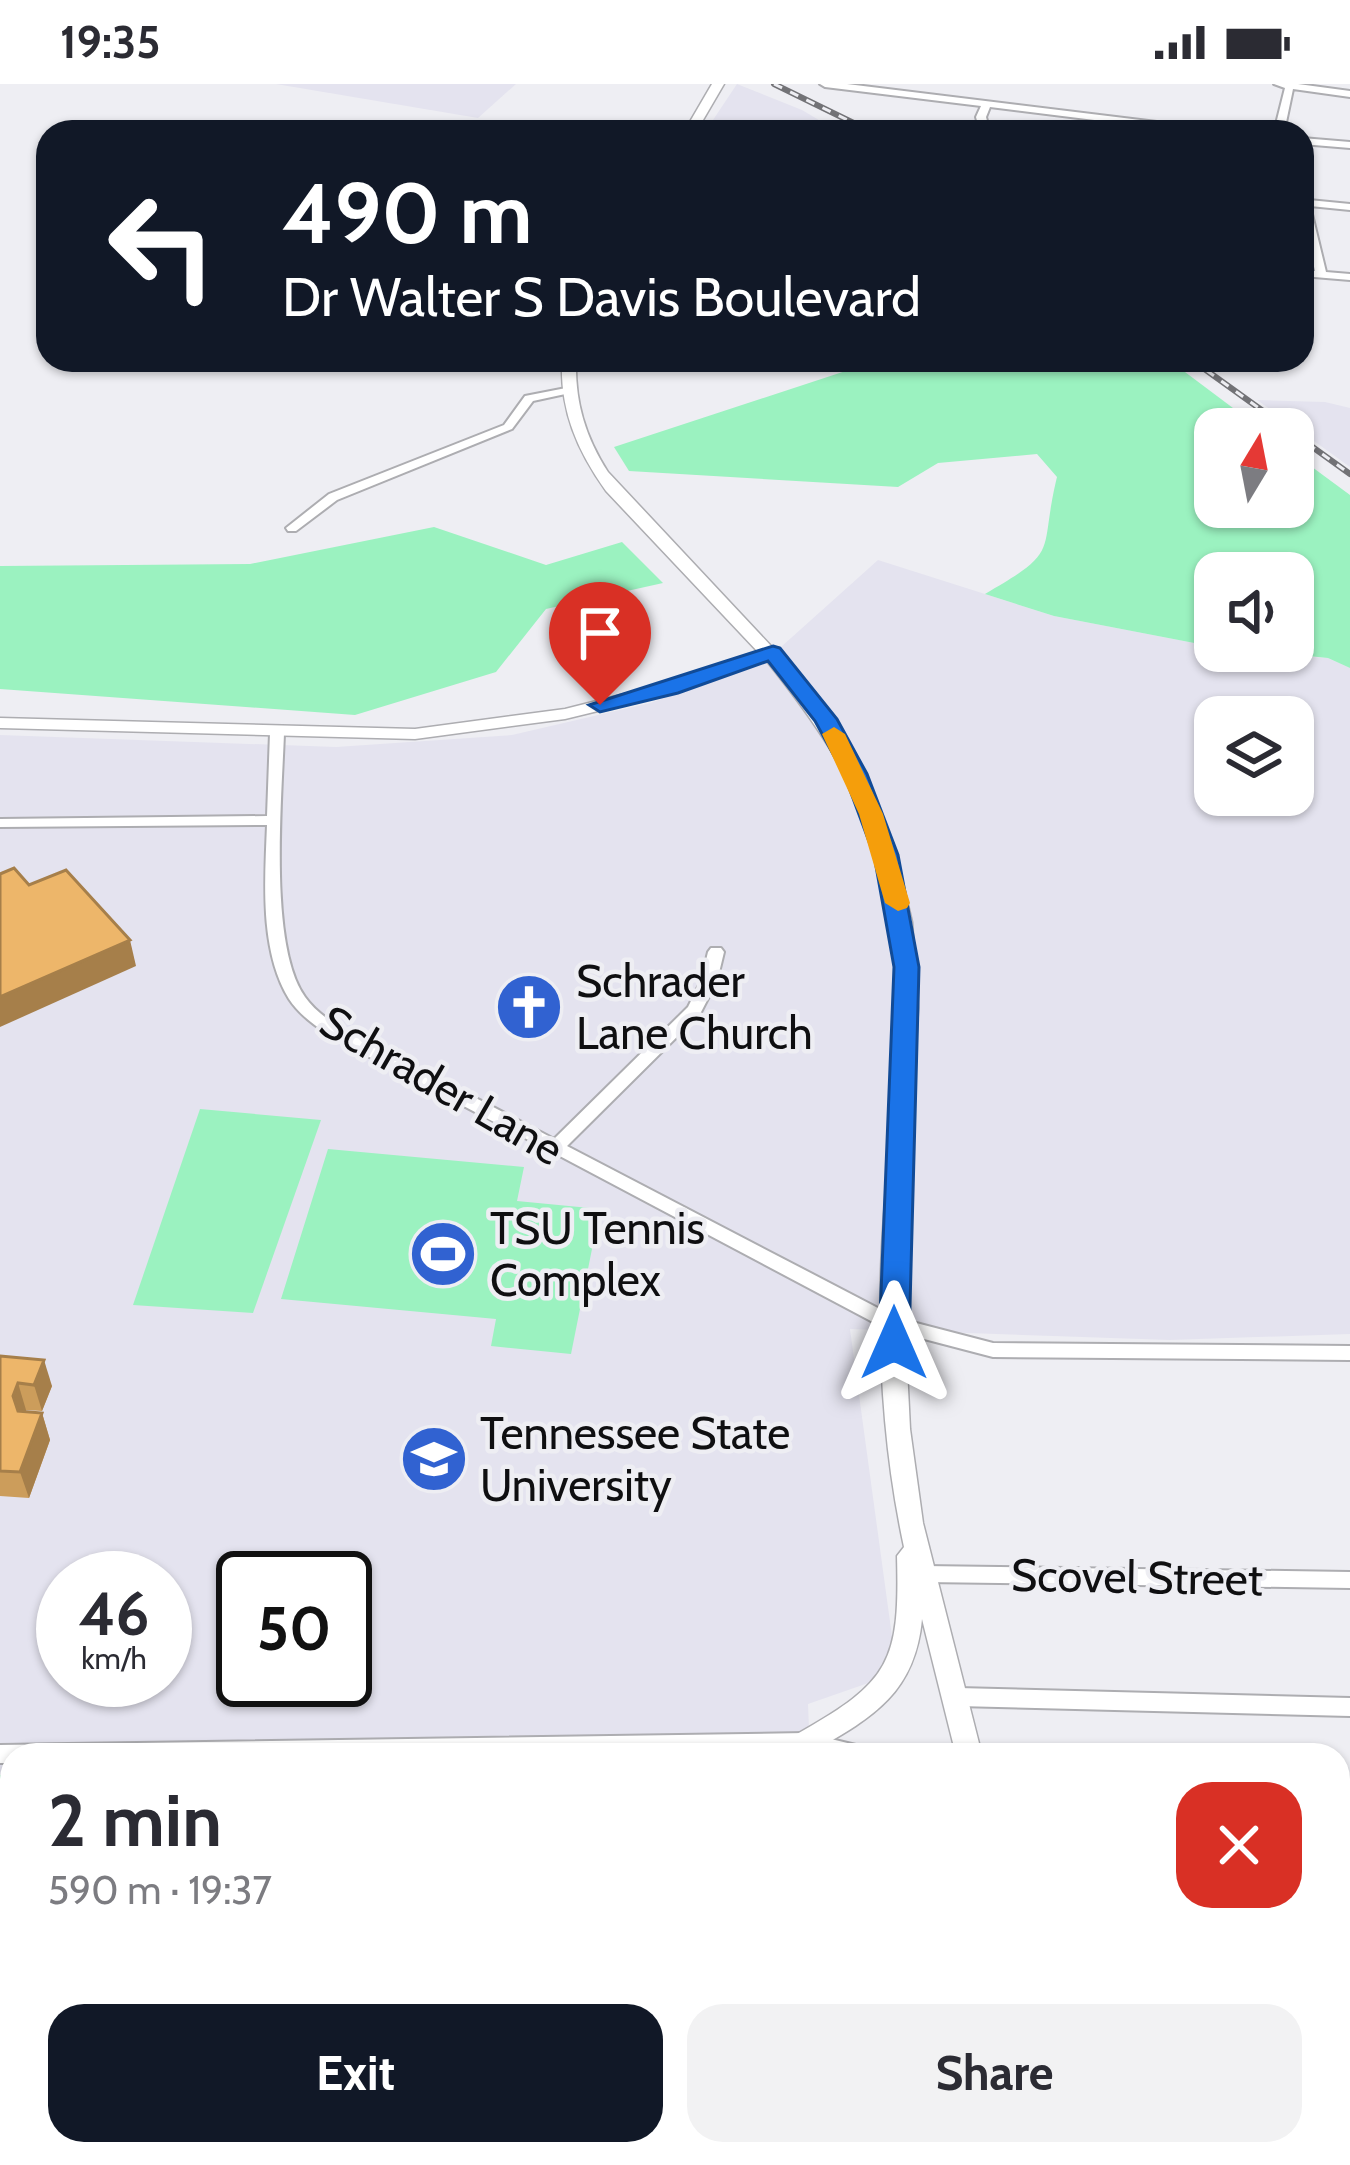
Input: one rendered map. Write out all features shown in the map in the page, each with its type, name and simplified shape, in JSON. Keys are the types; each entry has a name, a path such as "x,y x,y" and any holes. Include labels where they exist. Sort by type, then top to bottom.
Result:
{"main road":[{"path":"697,120 718,84"},
{"path":"568,372 571,417 590,459 611,488 773,652 826,719 855,774 896,894 908,1006 892,1324 910,1582 906,1658 887,1689 858,1715 806,1742"},
{"path":"0,723 415,734 565,714 670,688 773,652"},
{"path":"905,1489 967,1743"}],"street":[{"path":"825,84 1104,120"},
{"path":"1279,84 1350,94"},
{"path":"1282,120 1290,85"},
{"path":"982,120 988,104"},
{"path":"1314,142 1350,145"},
{"path":"1314,199 1350,207"},
{"path":"1314,244 1321,274"},
{"path":"1314,274 1350,277"},
{"path":"292,528 333,497 508,427 529,398 566,392"},
{"name":"Schrader Lane","path":"277,733 280,949 285,972 301,1003 346,1036 892,1324 993,1350 1350,1353"},
{"path":"0,823 276,820"},
{"path":"554,1149 694,1010 716,952"},
{"name":"Scovel Street","path":"924,1574 1350,1580"},
{"path":"958,1696 1350,1707"},
{"path":"739,1743 810,1743"}],"shaded area":[{"path":"276,84 516,84 478,118"},
{"path":"737,84 819,120 713,120"},
{"path":"1257,400 1325,402 1350,408 1350,467 1314,441 1314,408 1268,408"},
{"name":"Tennessee State University","path":"878,560 1054,616 1194,643 1194,672 1314,672 1314,657 1350,668 1350,1334 1170,1340 850,1329 897,1673 808,1704 810,1743 0,1743 0,735 336,747 512,735 650,703 761,665"}],"green space":[{"path":"842,372 1185,372 1233,408 1194,408 1194,528 1314,528 1314,468 1350,495 1350,668 1314,657 1314,552 1194,552 1194,643 1054,616 985,594 1026,568 1043,548 1057,477 1037,454 938,463 898,487 629,471 614,447"},
{"path":"434,527 546,565 622,542 663,583 546,609 496,672 355,715 0,689 0,566 250,564"},
{"path":"200,1109 321,1120 253,1313 133,1305"},
{"name":"TSU Tennis Complex","path":"328,1149 524,1167 517,1201 600,1209 571,1354 491,1346 496,1319 281,1299"}],"building":[{"path":"14,868 29,885 66,870 130,940 0,997 0,874"},
{"path":"0,1356 44,1360 34,1385 18,1383 13,1396 18,1411 42,1413 20,1472 0,1471"}],"railway":[{"path":"774,84 848,120"},
{"path":"1209,372 1259,408"},
{"path":"1314,448 1350,474"}],"slow traffic":[{"path":"834,734 871,814 898,903"}],"place":[{"name":"Schrader Lane Church","path":"529,1007"},
{"name":"TSU Tennis Complex","path":"443,1254"},
{"name":"Tennessee State University","path":"434,1459"}],"route":[{"path":"600,705 670,688 773,652 826,719 855,774 886,855 907,967 894,1343"}]}
